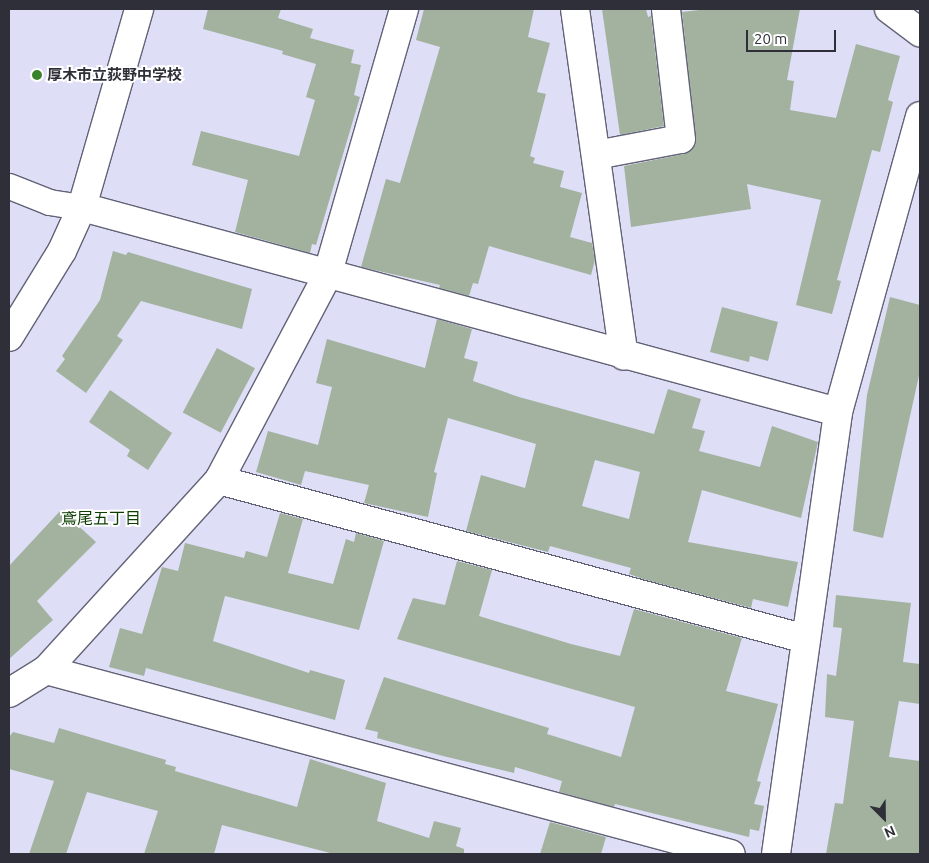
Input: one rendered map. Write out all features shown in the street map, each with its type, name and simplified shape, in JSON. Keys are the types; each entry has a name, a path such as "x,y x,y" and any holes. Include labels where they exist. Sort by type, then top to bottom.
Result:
{"street":[{"path":"9,337 62,252 82,207 139,9"},
{"path":"9,693 46,670 219,480 327,276 404,9"},
{"path":"575,9 624,356"},
{"path":"596,155 681,139 666,9"},
{"path":"890,9 920,32"},
{"path":"776,854 838,412 920,116"},
{"path":"9,186 49,202 82,207 327,276 838,412"},
{"path":"219,480 806,639"},
{"path":"46,670 731,854"}],"building":[{"path":"208,9 281,9 278,18 313,29 310,38 354,50 351,63 361,65 354,95 360,97 316,245 312,244 310,253 235,232 248,180 192,165 201,131 299,156 315,100 306,97 316,64 282,54 283,51 203,29"},
{"path":"424,9 534,9 528,37 550,43 537,92 546,94 530,156 535,158 533,163 564,171 560,187 582,193 570,237 592,243 595,260 591,275 489,246 478,284 473,283 469,296 439,288 440,285 361,267 386,179 400,183 440,47 416,40"},
{"path":"602,9 646,9 648,17 651,16 664,126 620,135"},
{"path":"708,9 800,9 787,80 794,81 790,110 836,118 856,44 900,56 888,100 893,102 880,152 872,150 837,280 841,281 832,314 796,305 821,200 747,184 751,209 631,227 624,166 684,154 696,144 682,12"},
{"path":"113,251 126,255 128,252 252,289 242,329 141,301 117,336 123,340 86,393 56,371 65,359 62,356 100,300"},
{"path":"890,297 920,305 920,371 883,538 853,531 867,395"},
{"path":"722,307 778,322 768,361 750,356 749,362 710,352"},
{"path":"437,319 472,329 464,358 478,362 473,381 519,397 654,434 668,389 701,399 692,428 705,431 699,451 760,467 772,426 818,442 801,518 702,490 688,542 798,562 788,607 753,599 751,608 643,579 629,574 631,568 550,546 548,552 466,531 481,475 525,488 536,444 448,418 434,472 437,473 428,517 364,503 369,485 305,471 301,485 256,472 268,431 318,445 332,387 316,383 327,339 425,368","holes":["595,460 640,472 629,519 582,506"]},
{"path":"217,348 255,368 221,433 183,412"},
{"path":"110,390 172,433 148,470 127,456 130,450 89,422"},
{"path":"61,510 96,542 37,601 53,620 9,659 9,566"},
{"path":"280,513 303,519 288,573 333,584 346,539 354,542 356,533 384,541 359,630 225,596 213,641 309,673 310,670 345,680 335,720 146,668 144,676 109,667 120,628 142,634 162,567 178,571 185,543 244,558 246,551 267,557"},
{"path":"457,561 492,570 479,616 571,644 620,656 634,609 742,638 726,691 778,704 757,781 761,782 754,804 764,806 759,831 750,829 749,837 615,804 614,807 559,792 562,781 515,767 514,773 443,756 377,738 378,732 365,729 384,677 549,728 547,734 621,757 635,707 397,639 413,598 445,605"},
{"path":"836,595 911,603 903,662 920,664 920,704 899,701 889,757 920,761 920,854 826,854 835,803 843,804 854,721 825,717 827,674 836,676 842,628 833,627"},
{"path":"59,728 166,760 165,764 176,767 175,771 297,807 310,759 386,783 377,821 429,838 434,821 461,828 456,846 464,849 464,854 334,854 222,825 214,854 144,854 158,811 87,792 66,854 29,854 54,781 9,769 9,737 13,732 54,743"},
{"path":"550,822 606,837 601,854 540,854"}],"place":[{"name":"厚木市立荻野中学校","path":"37,75"}],"district":[{"name":"鳶尾五丁目","path":"101,518"}]}
